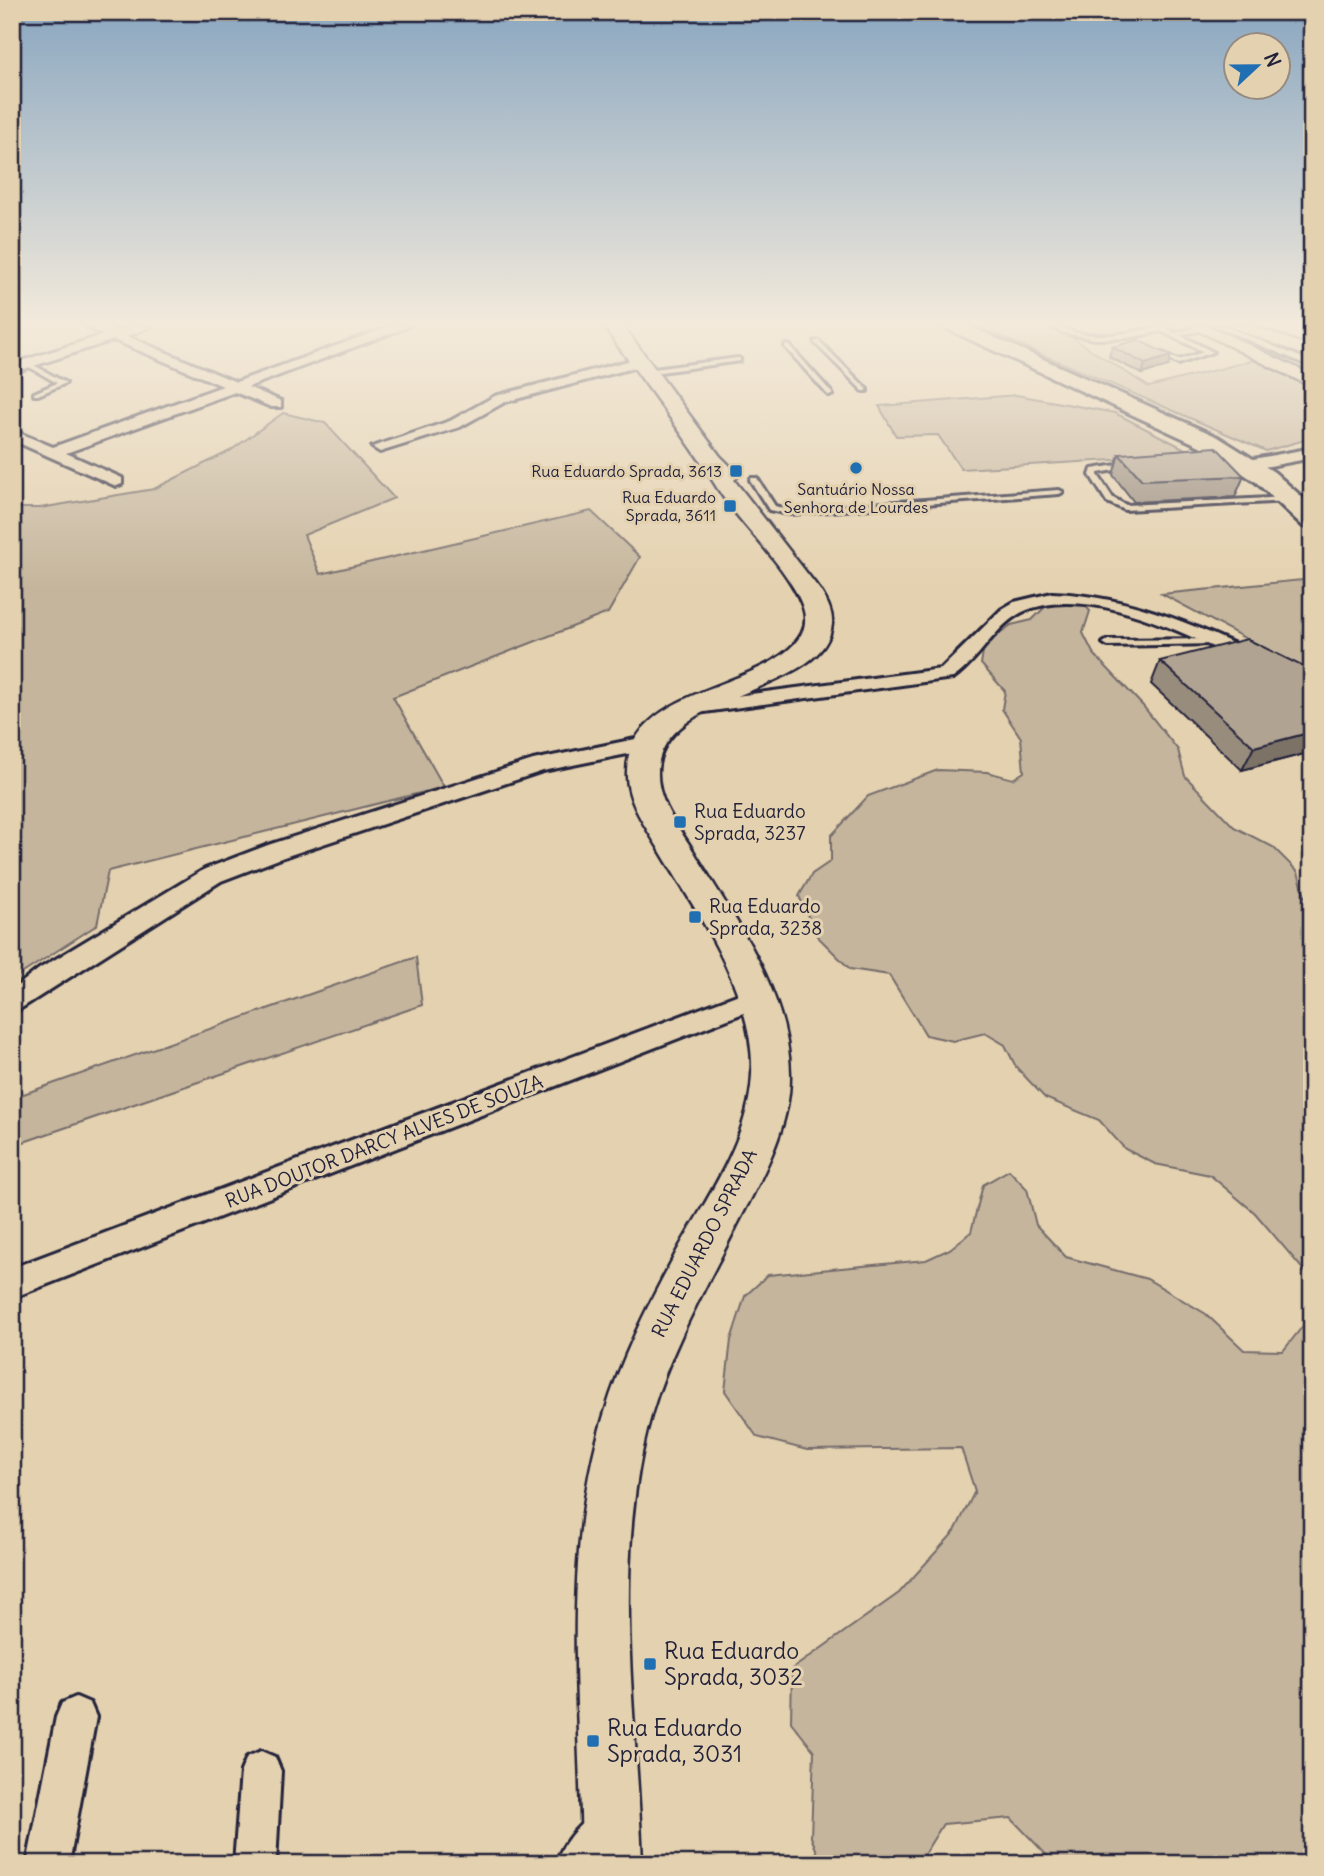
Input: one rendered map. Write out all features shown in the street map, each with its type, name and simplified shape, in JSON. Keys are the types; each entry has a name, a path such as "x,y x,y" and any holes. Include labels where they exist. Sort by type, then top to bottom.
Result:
{"main road":[{"path":"667,727 794,657 815,638 820,615 752,497 733,498 717,476 712,461 677,414"},
{"path":"1137,414 1223,454 1292,499 1312,520"},
{"name":"RUA EDUARDO SPRADA","path":"612,1864 602,1637 602,1576 614,1469 626,1420 653,1344 744,1169 766,1108 771,1051 755,998 730,945 648,797 641,769 667,727"}],"street":[{"path":"51,453 162,414"},
{"path":"380,447 455,425 475,414"},
{"path":"12,434 116,481"},
{"path":"1223,454 1312,453"},
{"path":"12,1004 48,976 213,875 276,851 540,765 667,727 946,674 967,658 993,625 1006,614 1031,602 1079,599 1119,605 1214,642 1312,689"},
{"name":"RUA DOUTOR DARCY ALVES DE SOUZA","path":"12,1283 755,998"},
{"path":"48,1864 76,1717"},
{"path":"255,1864 261,1771"},
{"path":"576,1864 612,1822"}],"lane":[{"path":"1143,464 1102,468 1095,471 1094,475 1110,500 1125,508 1292,499"},
{"path":"752,497 772,508 789,512 1059,492"},
{"path":"1108,643 1214,642"}],"shaded area":[{"path":"282,414 325,423 394,498 304,535 320,574 591,511 640,557 608,613 393,697 444,787 108,871 97,925 12,980 12,508 40,508 154,489 230,451"},
{"path":"883,414 1116,414 1197,455 961,469 938,435 896,436"},
{"path":"1179,414 1312,414 1312,438 1266,451"},
{"path":"1312,579 1312,674 1162,594"},
{"path":"1082,602 1090,611 1083,633 1093,653 1143,706 1178,750 1185,776 1234,827 1273,847 1298,872 1307,903 1303,955 1312,976 1312,1864 1055,1864 1011,1818 943,1824 918,1864 822,1864 811,1837 814,1751 791,1722 792,1669 899,1593 955,1531 975,1491 961,1448 807,1450 757,1437 725,1391 731,1340 745,1296 768,1275 926,1260 950,1249 971,1232 983,1185 1009,1170 1027,1189 1036,1225 1066,1257 1147,1279 1206,1314 1244,1350 1283,1351 1306,1322 1307,1274 1255,1213 1210,1175 1155,1164 1125,1149 1099,1120 1045,1098 1016,1067 1005,1045 985,1033 953,1041 926,1035 889,975 850,969 816,935 799,896 812,874 831,861 831,836 868,796 938,770 987,772 1013,779 1024,772 1021,738 1002,709 1005,691 981,664 984,646 1011,625 1032,620 1045,607"},
{"path":"416,957 422,1005 12,1146 12,1098"}],"building":[{"path":"1216,447 1244,476 1142,480 1119,454"},
{"path":"1247,639 1312,671 1312,732 1254,747 1160,661"}],"place":[{"name":"Santuário Nossa Senhora de Lourdes","path":"856,468"},
{"name":"Rua Eduardo Sprada, 3613","path":"736,471"},
{"name":"Rua Eduardo Sprada, 3611","path":"730,506"},
{"name":"Rua Eduardo Sprada, 3237","path":"680,822"},
{"name":"Rua Eduardo Sprada, 3238","path":"695,917"},
{"name":"Rua Eduardo Sprada, 3032","path":"650,1664"},
{"name":"Rua Eduardo Sprada, 3031","path":"593,1741"}]}
